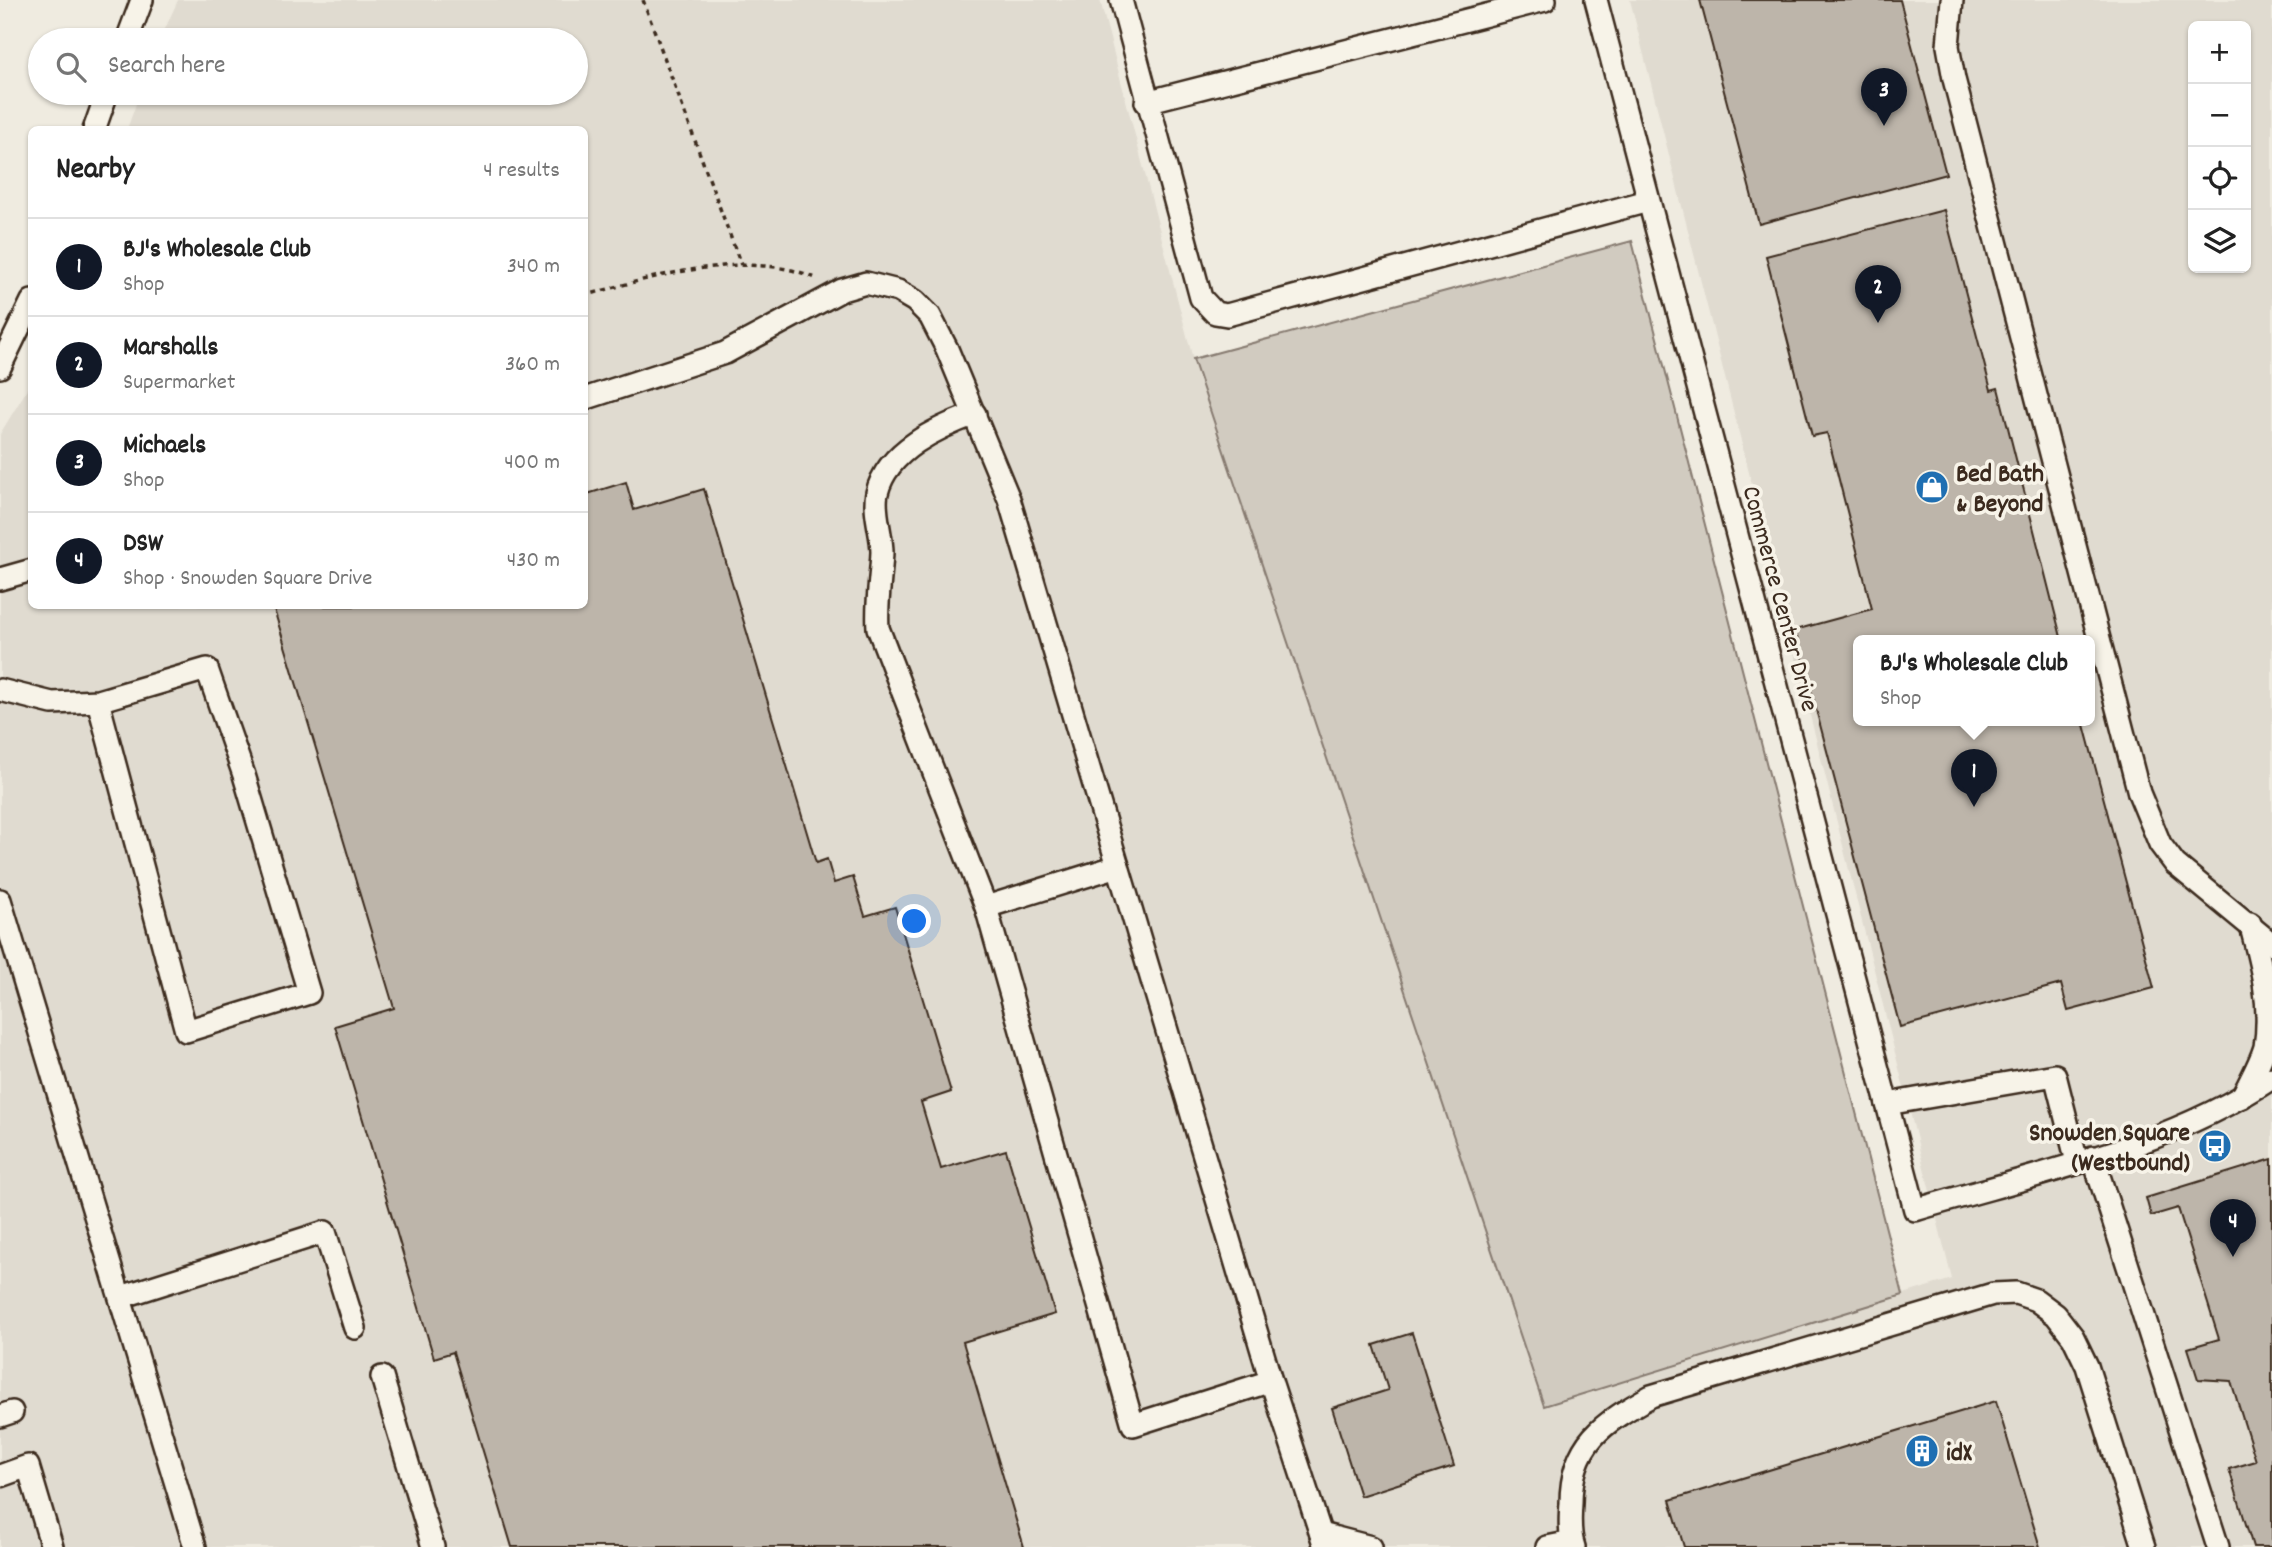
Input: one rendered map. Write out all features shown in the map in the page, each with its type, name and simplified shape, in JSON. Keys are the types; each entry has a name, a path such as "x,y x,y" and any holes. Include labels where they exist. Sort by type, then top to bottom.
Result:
{"street":[{"path":"1121,0 1146,102 1201,298 1215,313 1227,315 1648,201"},
{"path":"1146,102 1545,0"},
{"name":"Commerce Center Drive","path":"1595,0 1915,1210 2085,1159"},
{"path":"1952,0 1948,46 1954,79 2139,793 2160,845 2175,864 2197,884 2250,923 2272,944"},
{"path":"130,28 136,2"},
{"path":"95,126 103,105"},
{"path":"588,398 725,353 842,290 866,282 882,285 915,301 936,327 1009,499 1271,1381 1323,1540 1371,1547"},
{"path":"0,366 28,309"},
{"path":"975,414 935,429 893,463 877,493 882,551 876,604 877,628 986,907 1133,1425 1271,1381"},
{"path":"0,579 28,571"},
{"path":"0,690 52,703 99,701 207,669 244,775 309,993 187,1031 99,701"},
{"path":"986,907 1118,866"},
{"path":"0,900 195,1547"},
{"path":"2242,1097 2265,1049 2270,1025 2270,1000 2250,923"},
{"path":"1887,1104 2055,1075 2218,1547"},
{"path":"2085,1159 2205,1116 2242,1097 2272,1077"},
{"path":"121,1297 325,1232 355,1328"},
{"path":"1547,1547 1573,1544 1571,1488 1580,1453 1604,1424 1651,1396 1993,1294 2016,1293 2036,1300 2056,1315 2073,1337 2087,1366 2144,1547"},
{"path":"382,1377 433,1547"},
{"path":"0,1476 29,1466 52,1547"}],"path":[{"path":"643,0 741,265"},
{"path":"588,295 682,271 741,265 806,273 842,290"}],"shaded area":[{"path":"178,0 1100,0 1193,359 1545,1406 1952,1279 1630,0 2272,0 2272,1547 0,1547 0,434 28,388 28,609 588,609 588,126 128,126 136,105 588,105 588,28 165,28"},
{"path":"1632,241 1903,1295 1544,1406 1193,359"}],"building":[{"path":"1700,0 1900,0 1946,174 1759,224"},
{"path":"1944,210 1991,390 1998,388 2060,635 1853,635 1853,726 2084,726 2154,988 2068,1011 2061,984 1900,1027 1795,630 1872,609 1827,433 1812,436 1766,256"},
{"path":"626,482 634,510 704,489 816,863 827,859 834,883 853,877 865,916 895,907 951,1092 921,1102 941,1169 1006,1150 1055,1314 963,1342 1024,1547 512,1547 453,1352 434,1358 335,1026 394,1008 274,609 588,609 588,494"},
{"path":"2272,1159 2272,1547 2253,1547 2229,1469 2256,1461 2231,1381 2198,1379 2188,1348 2219,1339 2178,1208 2151,1216 2146,1198"},
{"path":"1412,1333 1454,1466 1360,1496 1332,1408 1388,1390 1374,1345"},
{"name":"idX","path":"1996,1401 2040,1547 1684,1547 1670,1500"}],"place":[{"name":"Michaels","path":"1884,126"},
{"name":"Marshalls","path":"1878,323"},
{"name":"Bed Bath & Beyond","path":"1932,487"},
{"name":"BJ's Wholesale Club","path":"1974,807"},
{"name":"Snowden Square (Westbound)","path":"2215,1146"},
{"name":"DSW","path":"2233,1257"},
{"name":"idX","path":"1922,1451"}]}
